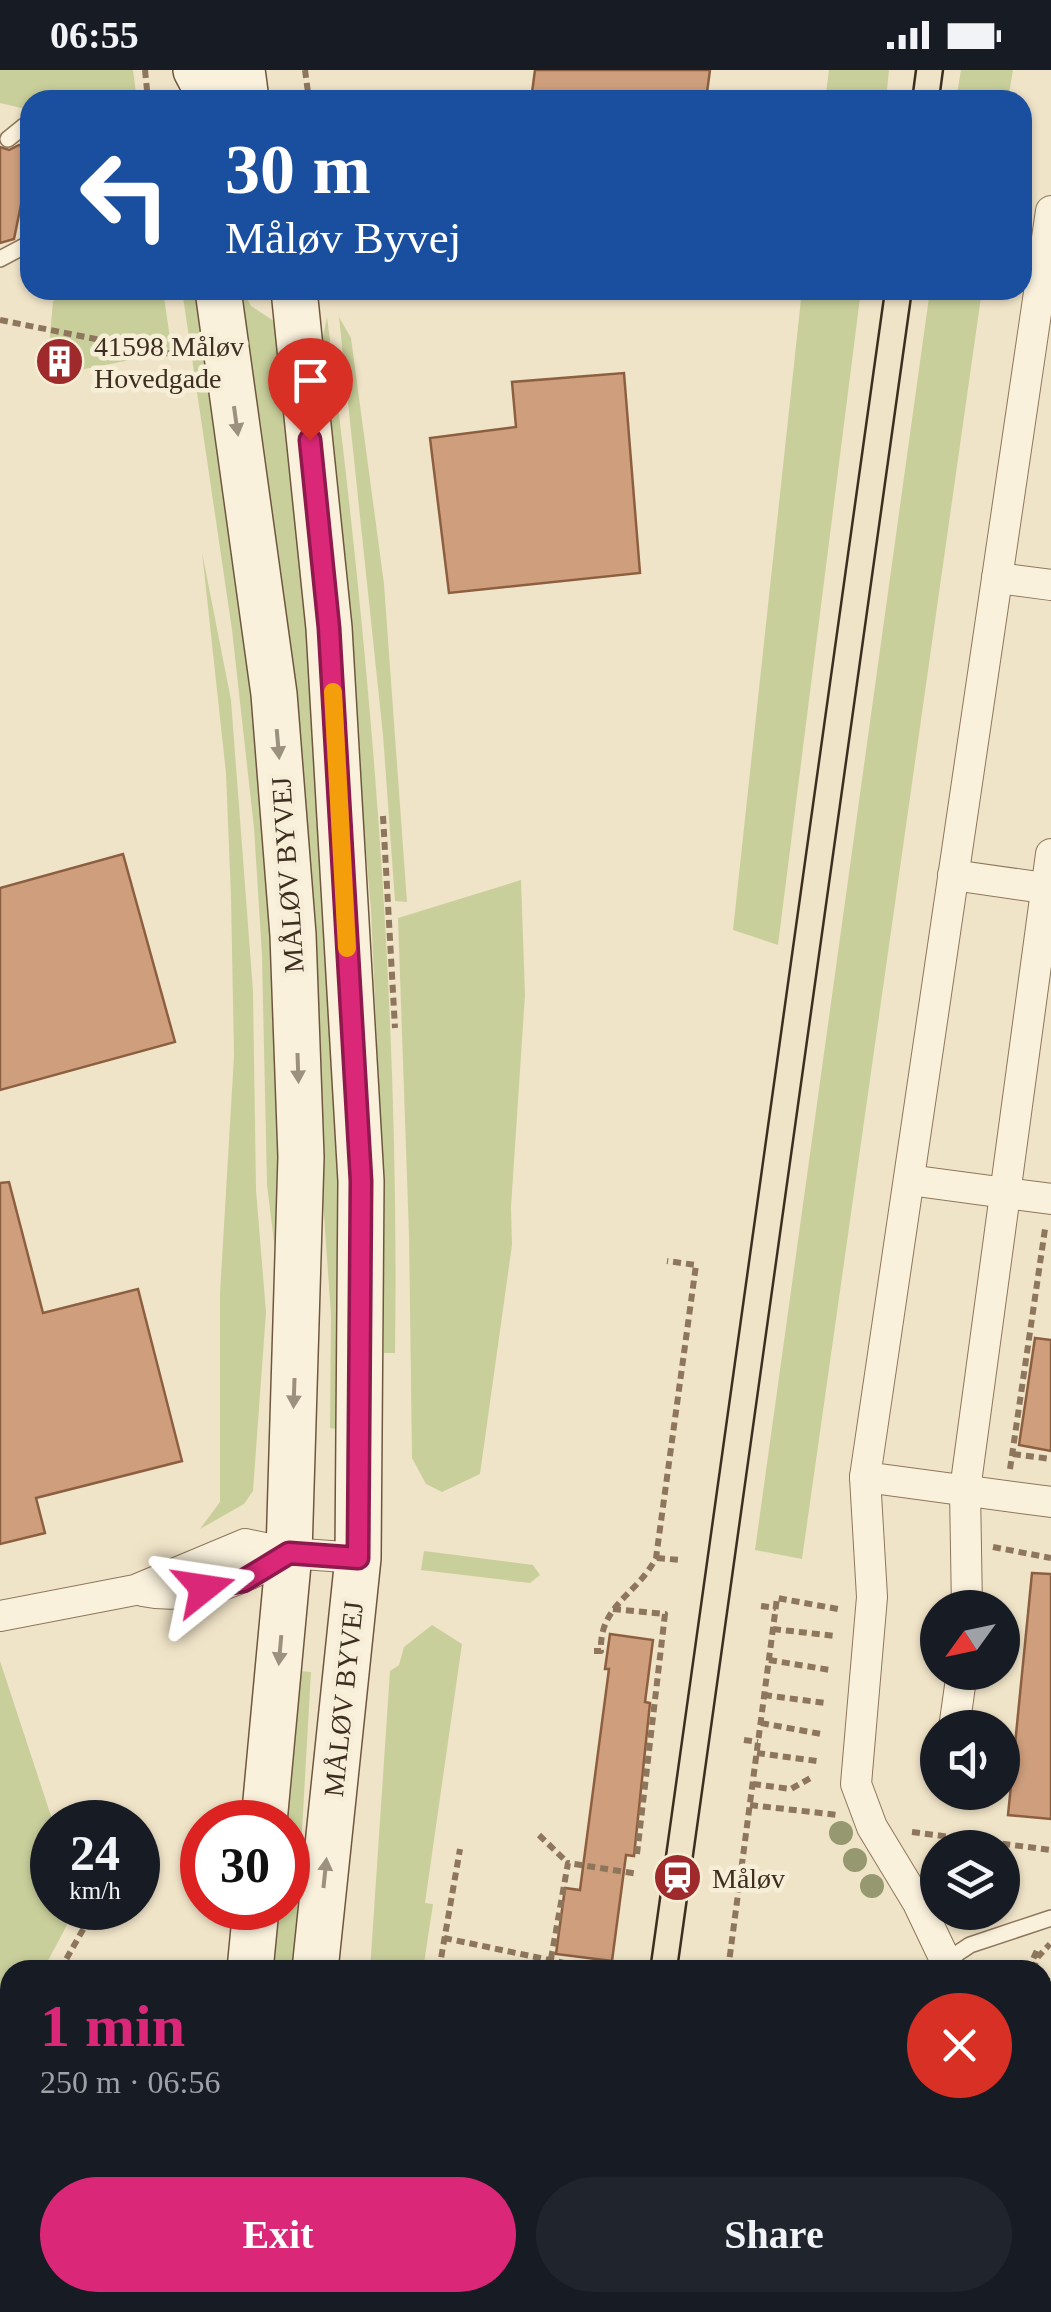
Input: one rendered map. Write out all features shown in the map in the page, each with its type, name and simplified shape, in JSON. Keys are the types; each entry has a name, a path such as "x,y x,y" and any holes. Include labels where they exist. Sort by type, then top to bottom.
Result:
{"main road":[{"name":"MÅLØV BYVEJ","path":"219,300 274,694 293,935 301,1158 289,1553 266,1800"},
{"name":"MÅLØV BYVEJ","path":"295,300 329,628 361,1181 358,1558 315,1960"},
{"path":"251,1960 254,1930"}],"street":[{"path":"945,1960 918,1902 869,1823 856,1784 872,1597 865,1478 996,578 1046,278 1051,211"},
{"path":"996,578 1051,585"},
{"path":"967,1590 965,1490 1051,854"},
{"path":"953,875 1049,888"},
{"path":"909,1180 1050,1199"},
{"path":"865,1478 1051,1502"},
{"path":"0,1616 135,1590 164,1596 243,1581 289,1553 358,1558"}],"lane":[{"path":"8,139 20,129"},
{"path":"954,1960 970,1945 1051,1918"}],"path":[{"path":"0,320 186,357"},
{"path":"183,340 188,374"},
{"path":"1007,1496 1050,1199"},
{"path":"594,1651 601,1651 602,1624 656,1558 696,1265 667,1261"},
{"path":"1013,1454 1051,1459"},
{"path":"966,1542 1051,1558"},
{"path":"656,1558 680,1560"},
{"path":"729,1960 777,1598 838,1609"},
{"path":"761,1606 776,1608"},
{"path":"613,1609 669,1614 638,1849"},
{"path":"773,1629 835,1636"},
{"path":"769,1660 830,1670"},
{"path":"764,1694 825,1703"},
{"path":"760,1723 821,1734"},
{"path":"744,1740 758,1742"},
{"path":"757,1753 816,1761"},
{"path":"753,1784 791,1789 814,1776"},
{"path":"750,1805 1051,1850"},
{"path":"540,1834 568,1863 638,1874"},
{"path":"440,1960 460,1849"},
{"path":"551,1959 568,1863"},
{"path":"66,1960 83,1930"},
{"path":"444,1938 555,1960"}],"green space":[{"path":"0,70 133,70 136,90 20,90 20,108 0,103"},
{"path":"829,70 889,70 887,90 826,90"},
{"path":"961,70 1013,70 1010,90 958,90"},
{"path":"164,300 172,352 74,371 71,355 48,356 53,302"},
{"path":"183,300 197,300 259,742 276,1004 277,1266 267,1185 262,955 254,828 232,630"},
{"path":"238,300 248,300 277,323 308,625 341,1159 341,1430 330,1428 331,1315 302,768"},
{"path":"801,300 860,300 778,945 733,930"},
{"path":"929,300 981,300 802,1559 755,1550"},
{"path":"327,317 357,575 379,834 393,1093 395,1353 384,1353 384,1204 371,910 322,341"},
{"path":"339,317 351,338 384,584 407,902 395,901 383,735"},
{"path":"202,552 231,700 253,991 256,1190 266,1312 253,1491 244,1504 200,1529 220,1502 220,1293 234,1056 226,773"},
{"path":"521,880 525,995 512,1245 480,1474 442,1492 426,1484 412,1458 398,918"},
{"path":"424,1551 533,1565 540,1575 530,1583 421,1570"},
{"path":"432,1625 462,1644 425,1903 433,1904 425,1960 371,1960 390,1671 399,1665 404,1647"},
{"path":"0,1661 46,1800 30,1800 30,1930 64,1930 48,1960 0,1960"},
{"path":"300,1671 311,1672 304,1800 288,1800"},
{"path":"277,1930 296,1930 294,1960 275,1960"}],"building":[{"path":"535,70 710,70 707,90 532,90"},
{"path":"20,145 20,210 14,239 0,243 0,147 9,150"},
{"path":"624,373 640,573 449,593 430,438 516,427 512,382"},
{"path":"123,854 175,1042 0,1090 0,888"},
{"path":"9,1182 43,1313 138,1289 182,1461 36,1498 45,1533 0,1544 0,1183"},
{"path":"1035,1338 1051,1340 1051,1451 1019,1445"},
{"path":"1032,1573 1051,1574 1051,1819 1008,1815 1008,1810 1020,1810 1018,1710"},
{"path":"610,1634 653,1640 634,1856 626,1855 612,1960 556,1954 565,1888 580,1890 609,1669 605,1669"}],"tram line":[{"path":"913,90 916,70"},
{"path":"940,90 943,70"},
{"path":"651,1960 884,300"},
{"path":"678,1960 911,300"}],"slow traffic":[{"path":"333,692 347,948"}],"place":[{"name":"41598 Måløv Hovedgade","path":"59,362"},
{"name":"Måløv","path":"677,1878"}],"route":[{"path":"204,1588 243,1581 289,1553 358,1558 361,1181 329,628 310,440"}]}
